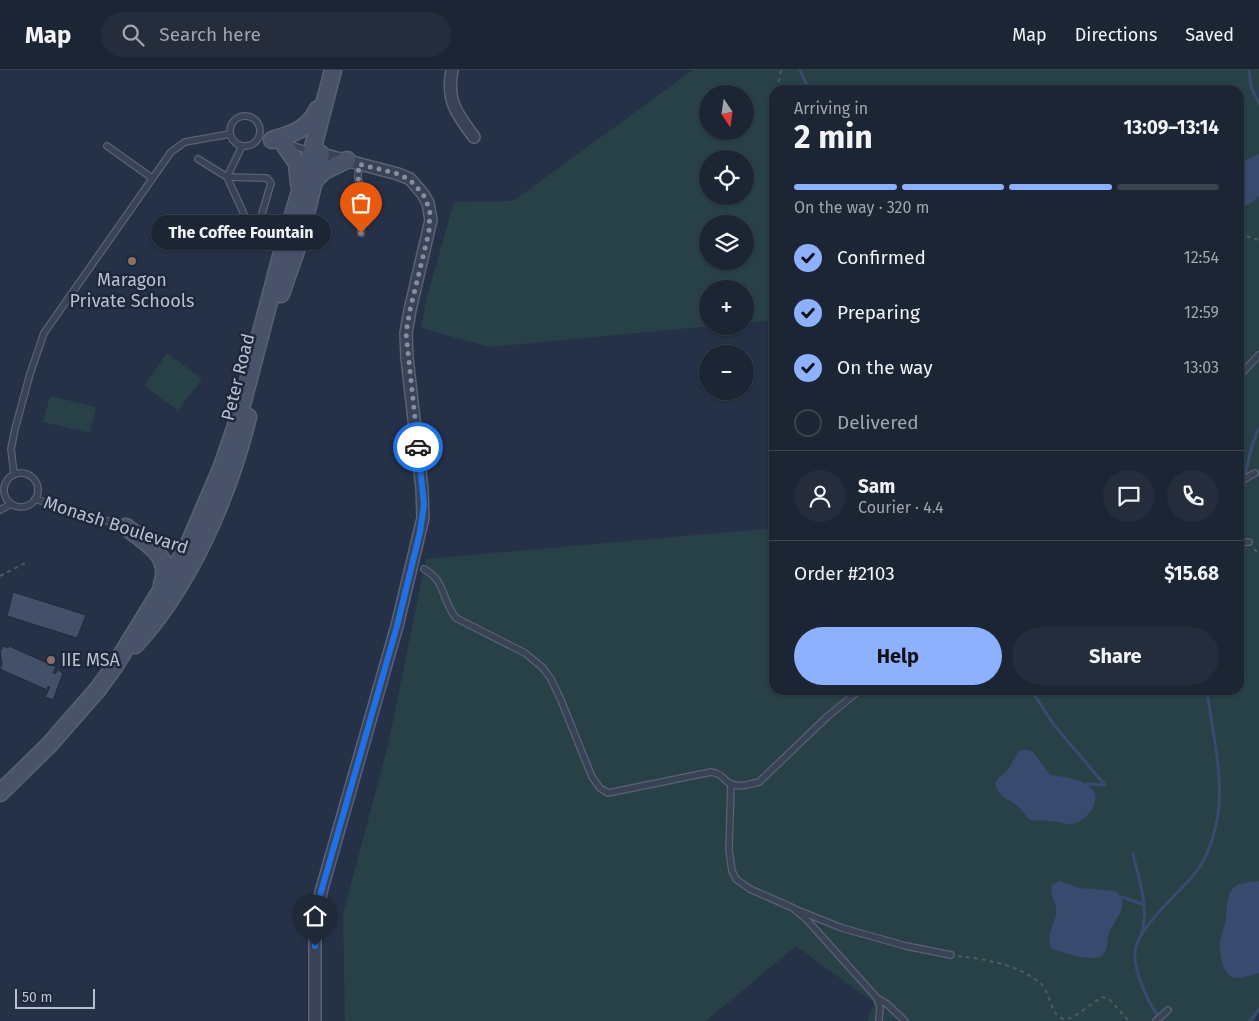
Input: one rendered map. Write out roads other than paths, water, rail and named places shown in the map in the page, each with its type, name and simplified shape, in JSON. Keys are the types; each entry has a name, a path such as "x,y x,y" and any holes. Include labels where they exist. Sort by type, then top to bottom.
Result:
{"main road":[{"name":"Peter Road","path":"0,792 76,717 114,667 164,611 192,550 234,469 271,331 316,180 317,152 326,94 332,70"},
{"name":"Peter Road","path":"114,667 138,626 192,550 238,420 300,191 317,152 344,70"},
{"path":"300,191 297,163 272,140 305,128 313,119 326,94"},
{"path":"316,180 324,171 353,162"},
{"path":"126,527 156,549 161,556 165,575 156,600"}],"street":[{"path":"452,70 450,91 454,108 474,137"},
{"path":"315,1021 315,935 321,892 397,626 423,518 422,489 406,345 410,310 430,226 428,203 418,187 410,180 398,174 317,152"}],"lane":[{"path":"272,140 258,122 250,116 245,115 235,118 232,122 230,134 233,141 242,146 272,140 317,152"},
{"path":"11,504 2,491 6,481 14,474 11,449 15,430 30,374 44,333 171,152 185,142 230,134"},
{"path":"107,146 152,178"},
{"path":"227,177 242,146"},
{"path":"198,159 227,177 267,178 270,180 271,183 255,234 227,177"},
{"path":"353,162 358,177 362,202 361,233"},
{"path":"1244,371 1259,355"},
{"name":"Monash Boulevard","path":"0,510 11,504 23,506 35,498 38,488 34,479 24,473 14,474"},
{"path":"1244,479 1254,474"},
{"name":"Monash Boulevard","path":"35,498 192,550"},
{"path":"424,569 435,574 440,582 450,610 456,618 525,653 542,668 551,679 561,700 584,758 600,788 608,793 712,772 720,773 731,784 744,786 759,782 828,716 854,695"},
{"path":"731,784 729,850 732,871 736,879 750,889 850,930 951,955"},
{"path":"793,908 877,998 905,1021"},
{"path":"877,998 880,1008 879,1021"},
{"path":"1156,1021 1166,1011"}],"water":[{"path":"1259,154 1259,196 1245,206 1244,206 1244,161"},
{"path":"1025,749 1033,752 1050,775 1074,779 1089,786 1094,791 1095,798 1092,810 1079,822 1066,824 1053,821 1030,820 1019,807 999,792 995,784 998,778 1008,770 1018,752"},
{"path":"1060,881 1080,888 1116,891 1121,897 1122,908 1109,932 1106,950 1100,957 1082,957 1051,948 1050,931 1056,913 1051,888 1052,885"},
{"path":"1259,881 1259,973 1235,978 1226,971 1220,950 1228,899 1231,891 1236,886"}],"waterway":[{"path":"800,70 807,85"},
{"path":"1249,70 1251,87 1259,103"},
{"path":"1244,484 1251,451 1259,428"},
{"path":"1034,695 1054,725 1105,785"},
{"path":"1162,1021 1152,1006 1139,978 1135,951 1143,932 1150,922 1201,865 1216,825 1220,792 1219,775 1208,695"},
{"path":"1087,784 1104,785"},
{"path":"1133,854 1144,905 1141,935"},
{"path":"1122,897 1142,904"},
{"path":"1250,1021 1259,1009"}],"place":[{"name":"The Coffee Fountain","path":"361,233"},
{"name":"Maragon Private Schools","path":"132,261"},
{"name":"IIE MSA","path":"51,660"}]}
